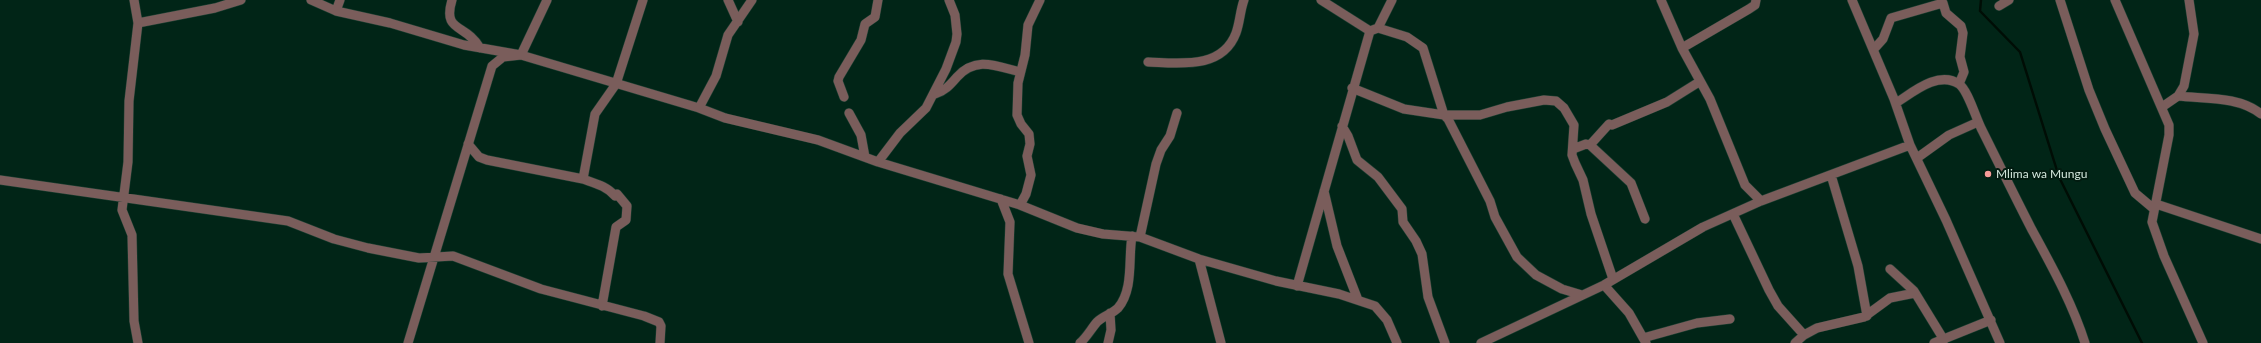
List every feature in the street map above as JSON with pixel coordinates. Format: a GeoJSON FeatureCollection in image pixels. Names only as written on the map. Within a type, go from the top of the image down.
{"type":"FeatureCollection","features":[{"type":"Feature","properties":{"kind":"street"},"geometry":{"type":"LineString","coordinates":[[134,0],[138,23],[129,101],[128,162],[122,210],[132,235],[134,322],[138,343]]}},
{"type":"Feature","properties":{"kind":"street"},"geometry":{"type":"LineString","coordinates":[[138,23],[241,0]]}},
{"type":"Feature","properties":{"kind":"street"},"geometry":{"type":"LineString","coordinates":[[311,0],[336,11],[349,12],[482,49],[520,56],[699,108],[725,118],[818,140],[865,158],[1020,205],[1093,232],[1136,237],[1198,259],[1297,286],[1358,300],[1375,306],[1380,310],[1393,330],[1397,343]]}},
{"type":"Feature","properties":{"kind":"street"},"geometry":{"type":"LineString","coordinates":[[336,11],[340,0]]}},
{"type":"Feature","properties":{"kind":"street"},"geometry":{"type":"LineString","coordinates":[[452,0],[448,14],[450,20],[471,36],[482,49],[492,66]]}},
{"type":"Feature","properties":{"kind":"street"},"geometry":{"type":"LineString","coordinates":[[520,56],[547,0]]}},
{"type":"Feature","properties":{"kind":"street"},"geometry":{"type":"LineString","coordinates":[[582,179],[595,114],[616,84],[643,0]]}},
{"type":"Feature","properties":{"kind":"street"},"geometry":{"type":"LineString","coordinates":[[728,0],[738,22]]}},
{"type":"Feature","properties":{"kind":"street"},"geometry":{"type":"LineString","coordinates":[[699,108],[716,76],[728,35],[752,0]]}},
{"type":"Feature","properties":{"kind":"street"},"geometry":{"type":"LineString","coordinates":[[844,97],[838,81],[839,77],[861,40],[866,24],[875,17],[878,0]]}},
{"type":"Feature","properties":{"kind":"street"},"geometry":{"type":"LineString","coordinates":[[878,162],[900,133],[926,108],[935,94],[956,42],[955,15],[949,0]]}},
{"type":"Feature","properties":{"kind":"street"},"geometry":{"type":"LineString","coordinates":[[1020,205],[1026,194],[1031,176],[1027,156],[1030,144],[1029,134],[1017,116],[1018,83],[1025,55],[1028,25],[1040,0]]}},
{"type":"Feature","properties":{"kind":"street"},"geometry":{"type":"LineString","coordinates":[[1148,62],[1199,62],[1215,57],[1232,40],[1244,0]]}},
{"type":"Feature","properties":{"kind":"street"},"geometry":{"type":"LineString","coordinates":[[1320,0],[1374,30],[1407,37],[1423,48],[1444,115],[1456,133],[1490,201],[1495,217],[1517,257],[1536,275],[1556,286],[1582,295]]}},
{"type":"Feature","properties":{"kind":"street"},"geometry":{"type":"LineString","coordinates":[[1297,286],[1352,88],[1374,30],[1392,0]]}},
{"type":"Feature","properties":{"kind":"street"},"geometry":{"type":"LineString","coordinates":[[1661,0],[1682,48],[1713,106],[1747,188],[1746,208]]}},
{"type":"Feature","properties":{"kind":"street"},"geometry":{"type":"LineString","coordinates":[[1682,48],[1749,9],[1755,5],[1756,0]]}},
{"type":"Feature","properties":{"kind":"street"},"geometry":{"type":"LineString","coordinates":[[1852,0],[1896,103],[1910,145],[1991,320],[2000,343]]}},
{"type":"Feature","properties":{"kind":"street"},"geometry":{"type":"LineString","coordinates":[[1998,6],[2009,0]]}},
{"type":"Feature","properties":{"kind":"street"},"geometry":{"type":"LineString","coordinates":[[2060,0],[2089,90],[2105,129],[2135,193],[2155,207],[2261,239]]}},
{"type":"Feature","properties":{"kind":"street"},"geometry":{"type":"LineString","coordinates":[[2115,0],[2162,107],[2169,131],[2152,222],[2203,343]]}},
{"type":"Feature","properties":{"kind":"street"},"geometry":{"type":"LineString","coordinates":[[2162,107],[2178,96],[2184,86],[2194,34],[2189,0]]}},
{"type":"Feature","properties":{"kind":"street"},"geometry":{"type":"LineString","coordinates":[[1874,49],[1883,39],[1891,18],[1943,3],[1946,13],[1961,26],[1963,33],[1960,57],[1964,72],[1959,84]]}},
{"type":"Feature","properties":{"kind":"street"},"geometry":{"type":"LineString","coordinates":[[408,343],[492,66],[503,57],[520,56]]}},
{"type":"Feature","properties":{"kind":"street"},"geometry":{"type":"LineString","coordinates":[[935,94],[944,90],[964,69],[976,64],[1020,72]]}},
{"type":"Feature","properties":{"kind":"street"},"geometry":{"type":"LineString","coordinates":[[1896,103],[1925,84],[1934,82],[1942,81],[1959,84],[1966,92],[1978,122],[2068,298],[2085,343]]}},
{"type":"Feature","properties":{"kind":"street"},"geometry":{"type":"LineString","coordinates":[[1590,145],[1609,124],[1612,125],[1667,102],[1699,82]]}},
{"type":"Feature","properties":{"kind":"street"},"geometry":{"type":"LineString","coordinates":[[1352,88],[1404,109],[1444,115],[1480,115],[1534,101],[1552,100],[1559,102],[1571,116],[1575,135],[1573,149],[1575,163],[1583,180],[1591,214],[1614,278]]}},
{"type":"Feature","properties":{"kind":"street"},"geometry":{"type":"LineString","coordinates":[[2178,96],[2240,102],[2253,107],[2261,114]]}},
{"type":"Feature","properties":{"kind":"street"},"geometry":{"type":"LineString","coordinates":[[1080,343],[1099,320],[1118,308],[1127,288],[1130,277],[1129,262],[1156,164],[1161,150],[1170,136],[1177,112]]}},
{"type":"Feature","properties":{"kind":"street"},"geometry":{"type":"LineString","coordinates":[[849,113],[859,131],[865,158]]}},
{"type":"Feature","properties":{"kind":"street"},"geometry":{"type":"LineString","coordinates":[[1917,158],[1949,135],[1978,122]]}},
{"type":"Feature","properties":{"kind":"street"},"geometry":{"type":"LineString","coordinates":[[1342,126],[1348,136],[1357,160],[1378,177],[1402,208],[1403,222],[1416,241],[1422,254],[1428,297],[1445,343]]}},
{"type":"Feature","properties":{"kind":"street"},"geometry":{"type":"LineString","coordinates":[[468,144],[479,157],[496,163],[582,179],[609,190],[615,196],[617,194],[627,206],[626,220],[616,227],[602,306]]}},
{"type":"Feature","properties":{"kind":"street"},"geometry":{"type":"LineString","coordinates":[[1573,149],[1586,144],[1590,145],[1631,183],[1645,219]]}},
{"type":"Feature","properties":{"kind":"street"},"geometry":{"type":"LineString","coordinates":[[1481,343],[1604,285],[1694,231],[1761,200],[1910,145]]}},
{"type":"Feature","properties":{"kind":"street"},"geometry":{"type":"LineString","coordinates":[[463,162],[479,157]]}},
{"type":"Feature","properties":{"kind":"street"},"geometry":{"type":"LineString","coordinates":[[1831,175],[1858,266],[1867,316]]}},
{"type":"Feature","properties":{"kind":"street"},"geometry":{"type":"LineString","coordinates":[[0,180],[288,221],[307,230],[368,248],[419,258],[433,259],[443,256],[453,256],[542,289],[602,306],[623,310],[658,322],[662,332],[660,343]]}},
{"type":"Feature","properties":{"kind":"street"},"geometry":{"type":"LineString","coordinates":[[1747,188],[1761,200]]}},
{"type":"Feature","properties":{"kind":"street"},"geometry":{"type":"LineString","coordinates":[[1324,191],[1337,246],[1358,300]]}},
{"type":"Feature","properties":{"kind":"street"},"geometry":{"type":"LineString","coordinates":[[1001,199],[1010,222],[1007,266],[1009,282],[1029,343]]}},
{"type":"Feature","properties":{"kind":"street"},"geometry":{"type":"LineString","coordinates":[[1733,214],[1768,290],[1778,306],[1804,335]]}},
{"type":"Feature","properties":{"kind":"street"},"geometry":{"type":"LineString","coordinates":[[1198,259],[1221,343]]}},
{"type":"Feature","properties":{"kind":"street"},"geometry":{"type":"LineString","coordinates":[[1890,269],[1916,293],[1944,340]]}},
{"type":"Feature","properties":{"kind":"street"},"geometry":{"type":"LineString","coordinates":[[1604,285],[1629,313],[1644,341],[1697,323],[1730,318]]}},
{"type":"Feature","properties":{"kind":"street"},"geometry":{"type":"LineString","coordinates":[[1795,343],[1804,335],[1827,325],[1867,316],[1890,298],[1916,293]]}},
{"type":"Feature","properties":{"kind":"street"},"geometry":{"type":"LineString","coordinates":[[1108,343],[1111,330],[1110,313]]}},
{"type":"Feature","properties":{"kind":"street"},"geometry":{"type":"LineString","coordinates":[[1934,343],[1991,320]]}},
{"type":"Feature","properties":{"kind":"waterway"},"geometry":{"type":"LineString","coordinates":[[1981,0],[1980,11],[2020,52],[2059,177],[2142,343]]}},
{"type":"Feature","properties":{"kind":"place","name":"Mlima wa Mungu"},"geometry":{"type":"Point","coordinates":[1988,174]}}]}
